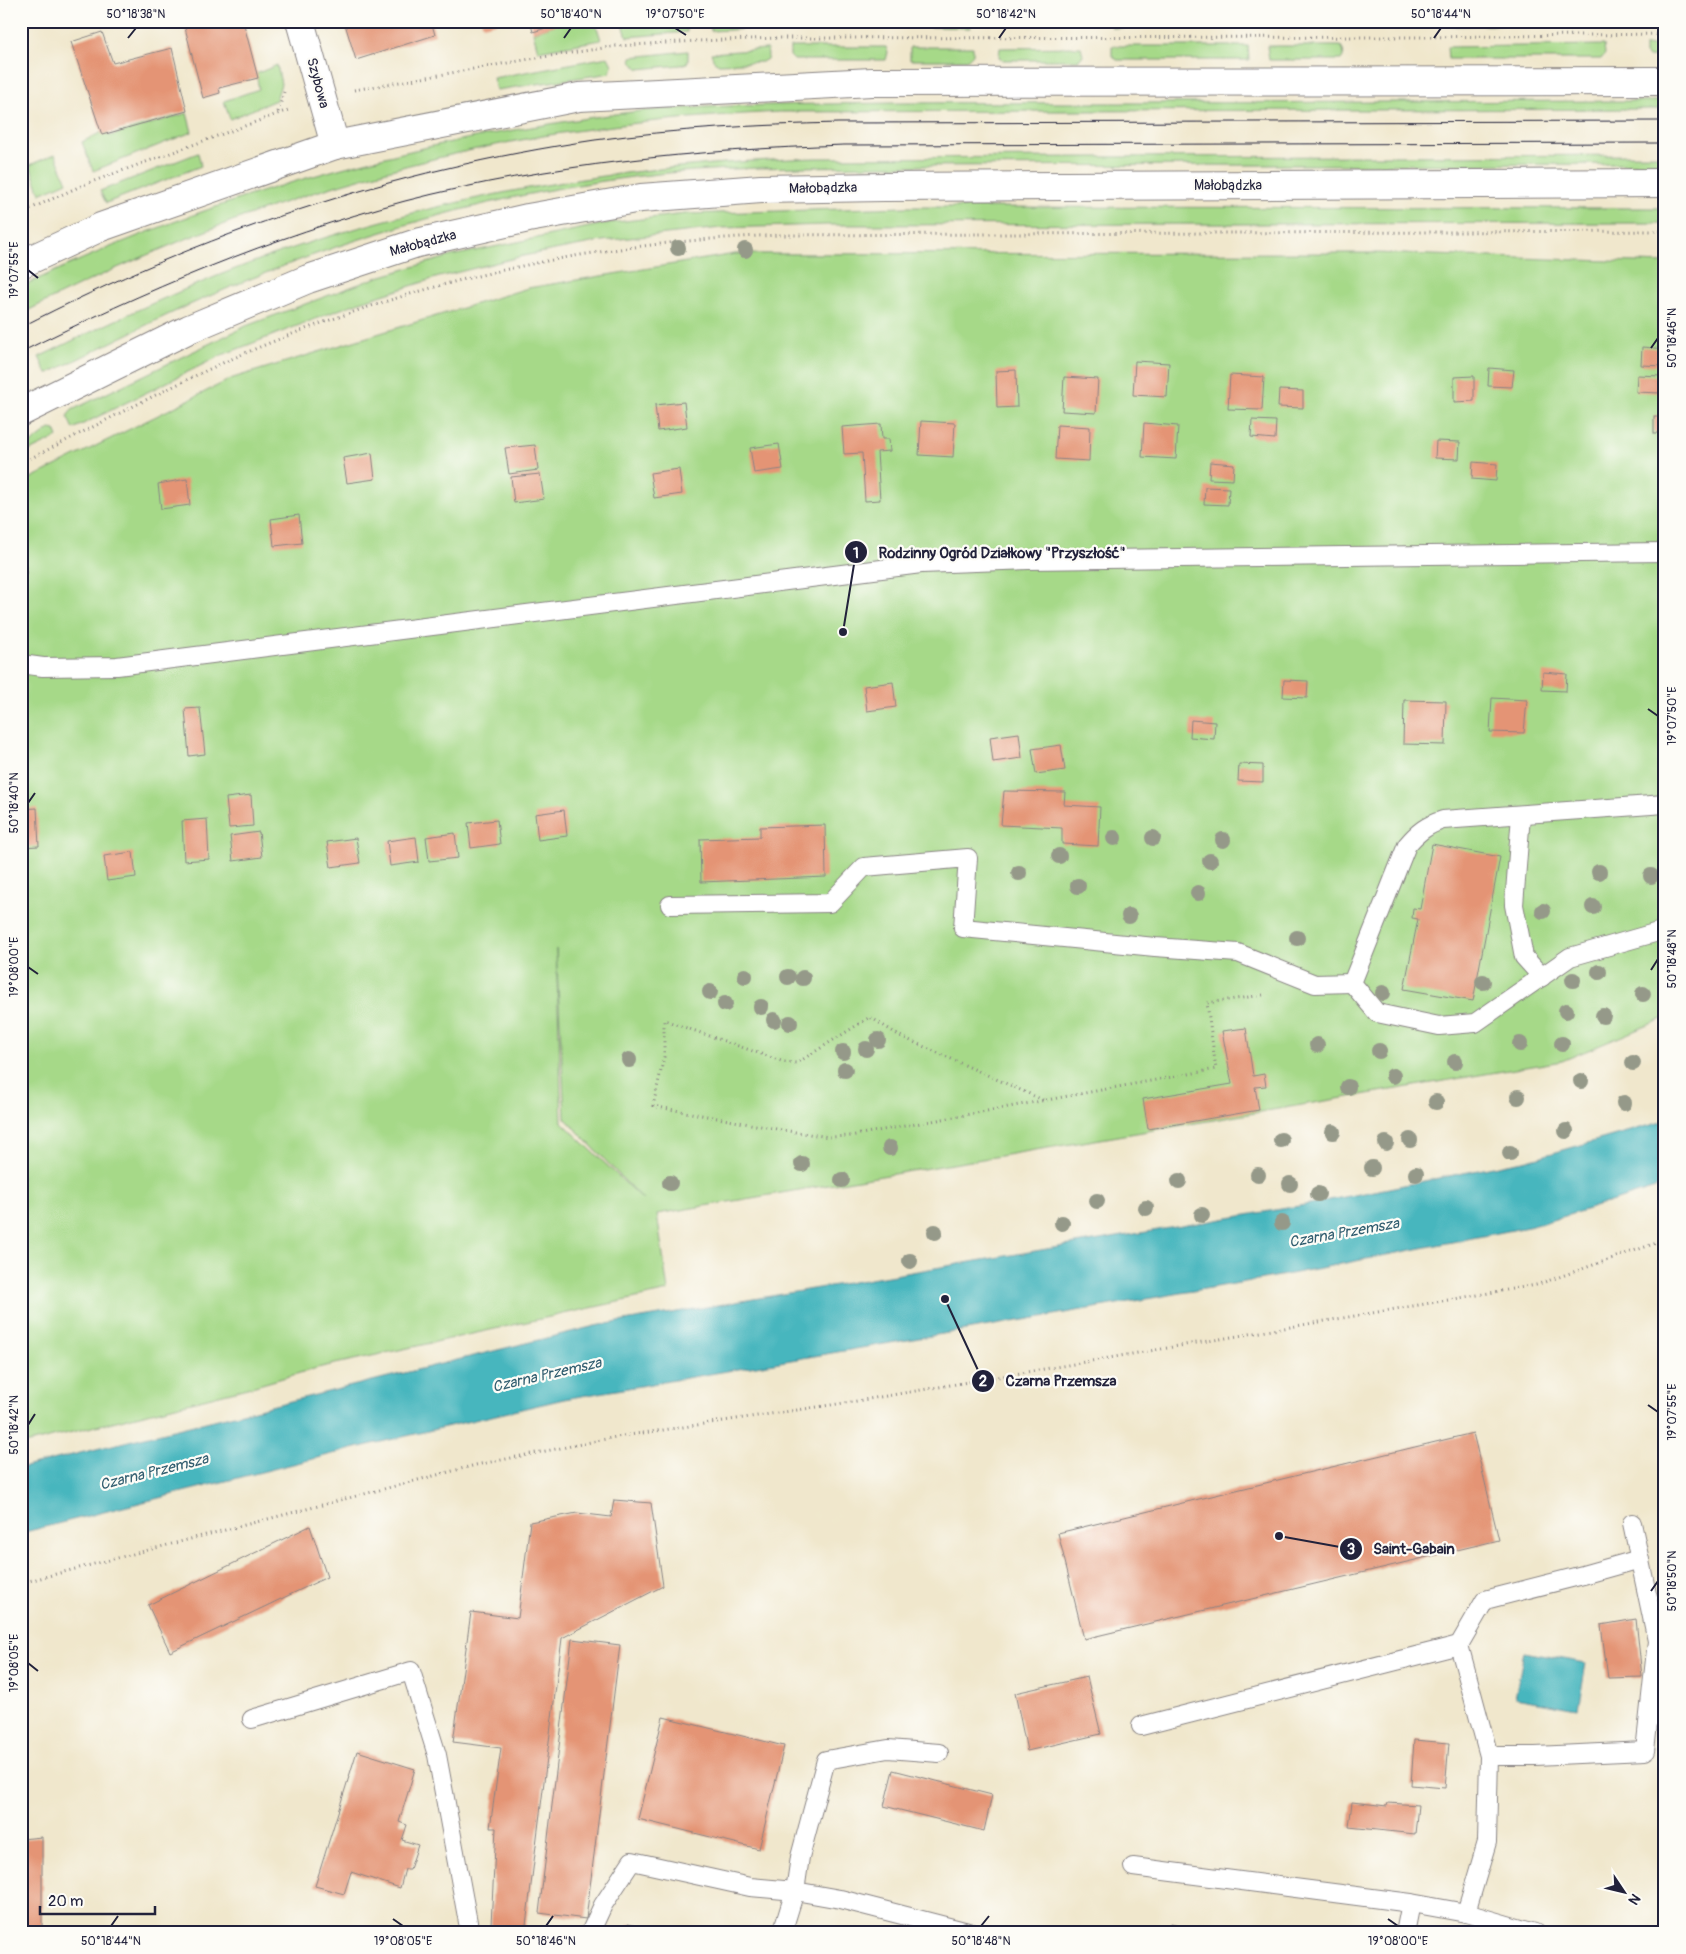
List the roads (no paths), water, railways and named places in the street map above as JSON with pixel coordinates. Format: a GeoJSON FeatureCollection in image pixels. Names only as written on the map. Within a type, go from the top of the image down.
{"type":"FeatureCollection","features":[{"type":"Feature","properties":{"kind":"street","name":"Szybowa"},"geometry":{"type":"LineString","coordinates":[[300,21],[335,145]]}},
{"type":"Feature","properties":{"kind":"street"},"geometry":{"type":"LineString","coordinates":[[21,264],[101,227],[335,145],[579,97],[872,82],[1665,81]]}},
{"type":"Feature","properties":{"kind":"street","name":"Małobądzka"},"geometry":{"type":"LineString","coordinates":[[21,412],[189,329],[308,279],[418,243],[528,218],[641,198],[761,189],[875,187],[1665,183]]}},
{"type":"Feature","properties":{"kind":"lane"},"geometry":{"type":"LineString","coordinates":[[21,664],[43,667],[117,666],[921,564],[1028,560],[1665,552]]}},
{"type":"Feature","properties":{"kind":"lane"},"geometry":{"type":"LineString","coordinates":[[1352,983],[1407,845],[1417,833],[1429,824],[1442,820],[1665,804]]}},
{"type":"Feature","properties":{"kind":"lane"},"geometry":{"type":"LineString","coordinates":[[1521,815],[1514,905],[1524,957],[1542,977]]}},
{"type":"Feature","properties":{"kind":"lane"},"geometry":{"type":"LineString","coordinates":[[670,905],[830,902],[864,867],[968,858],[963,928],[1155,948],[1238,953],[1315,984],[1352,983]]}},
{"type":"Feature","properties":{"kind":"lane"},"geometry":{"type":"LineString","coordinates":[[1352,983],[1377,1013],[1439,1026],[1475,1023],[1570,957],[1665,930]]}},
{"type":"Feature","properties":{"kind":"lane"},"geometry":{"type":"LineString","coordinates":[[1488,1756],[1646,1751],[1657,1641],[1632,1523]]}},
{"type":"Feature","properties":{"kind":"lane"},"geometry":{"type":"LineString","coordinates":[[1466,1912],[1488,1842],[1488,1756],[1459,1645],[1485,1600],[1583,1575],[1640,1558]]}},
{"type":"Feature","properties":{"kind":"lane"},"geometry":{"type":"LineString","coordinates":[[1141,1726],[1459,1645]]}},
{"type":"Feature","properties":{"kind":"lane"},"geometry":{"type":"LineString","coordinates":[[252,1719],[411,1671],[437,1755],[470,1933]]}},
{"type":"Feature","properties":{"kind":"lane"},"geometry":{"type":"LineString","coordinates":[[782,1933],[795,1891],[800,1857],[826,1760],[888,1750],[939,1753]]}},
{"type":"Feature","properties":{"kind":"lane"},"geometry":{"type":"LineString","coordinates":[[590,1933],[603,1905],[632,1861],[750,1887],[795,1891],[840,1899],[972,1933]]}},
{"type":"Feature","properties":{"kind":"lane"},"geometry":{"type":"LineString","coordinates":[[1133,1867],[1411,1903],[1466,1912],[1535,1933]]}},
{"type":"Feature","properties":{"kind":"lane"},"geometry":{"type":"LineString","coordinates":[[1405,1933],[1411,1903]]}},
{"type":"Feature","properties":{"kind":"water"},"geometry":{"type":"Polygon","coordinates":[[[1665,1121],[1665,1185],[1533,1226],[1280,1276],[564,1399],[364,1446],[21,1533],[21,1468],[64,1457],[595,1326],[1305,1205],[1528,1160],[1665,1121]]]}},
{"type":"Feature","properties":{"kind":"water"},"geometry":{"type":"Polygon","coordinates":[[[1524,1652],[1586,1663],[1578,1709],[1515,1698],[1524,1652]]]}},
{"type":"Feature","properties":{"kind":"tram line"},"geometry":{"type":"LineString","coordinates":[[21,327],[159,262],[229,234],[300,210],[372,188],[445,169],[519,153],[625,136],[716,128],[838,123],[1665,121]]}},
{"type":"Feature","properties":{"kind":"tram line"},"geometry":{"type":"LineString","coordinates":[[21,352],[162,286],[257,248],[355,215],[459,188],[513,177],[623,161],[788,147],[844,145],[1665,143]]}},
{"type":"Feature","properties":{"kind":"place","name":"Rodzinny Ogród Działkowy \"Przyszłość\""},"geometry":{"type":"Point","coordinates":[843,632]}},
{"type":"Feature","properties":{"kind":"place","name":"Czarna Przemsza"},"geometry":{"type":"Point","coordinates":[945,1299]}},
{"type":"Feature","properties":{"kind":"place","name":"Saint-Gabain"},"geometry":{"type":"Point","coordinates":[1279,1536]}}]}
